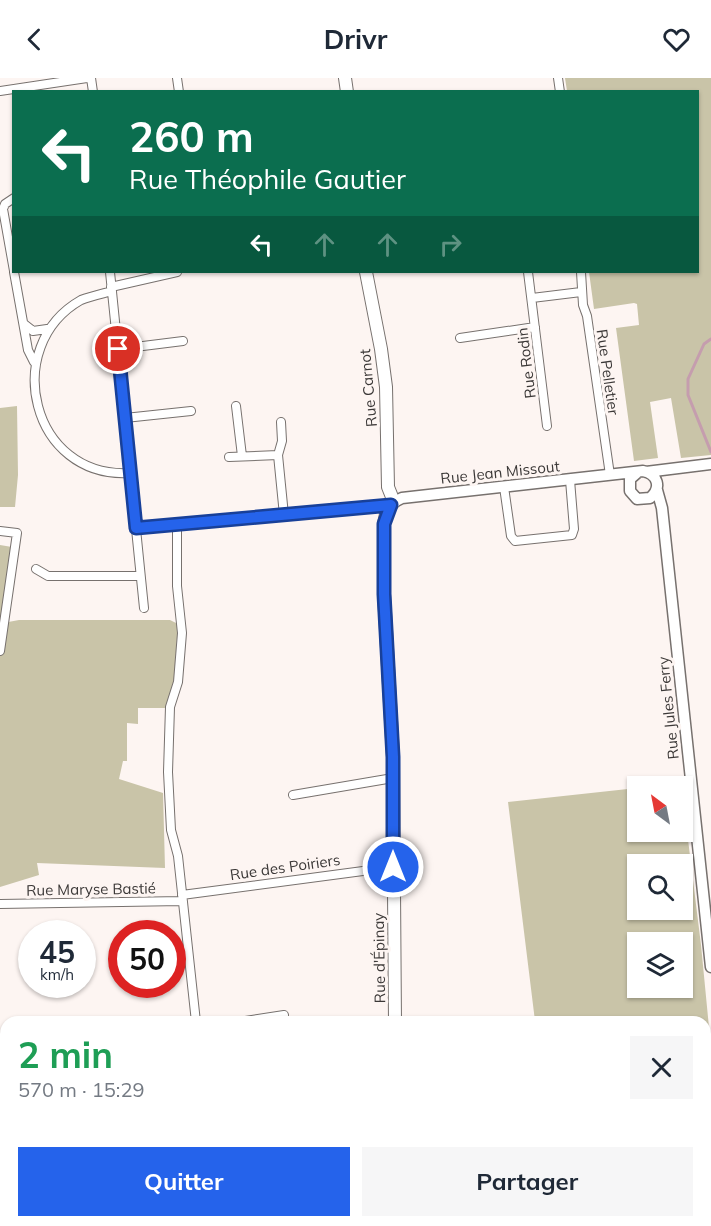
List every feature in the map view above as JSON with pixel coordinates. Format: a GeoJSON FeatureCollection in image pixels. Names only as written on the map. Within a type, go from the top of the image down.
{"type":"FeatureCollection","features":[{"type":"Feature","properties":{"kind":"main road","name":"Rue Carnot"},"geometry":{"type":"LineString","coordinates":[[366,273],[386,387],[388,487],[392,503]]}},
{"type":"Feature","properties":{"kind":"main road","name":"Rue d'Épinay"},"geometry":{"type":"LineString","coordinates":[[392,503],[384,524],[384,594],[393,778],[395,1016]]}},
{"type":"Feature","properties":{"kind":"street"},"geometry":{"type":"LineString","coordinates":[[0,91],[45,81],[89,78]]}},
{"type":"Feature","properties":{"kind":"street"},"geometry":{"type":"LineString","coordinates":[[12,199],[5,204],[3,209],[12,260]]}},
{"type":"Feature","properties":{"kind":"street"},"geometry":{"type":"LineString","coordinates":[[14,273],[28,350],[34,362]]}},
{"type":"Feature","properties":{"kind":"street"},"geometry":{"type":"LineString","coordinates":[[110,273],[144,608]]}},
{"type":"Feature","properties":{"kind":"street"},"geometry":{"type":"LineString","coordinates":[[130,473],[105,472],[90,468],[67,455],[57,446],[41,424],[35,410],[31,377],[34,362],[47,329],[73,305],[112,289],[173,273]]}},
{"type":"Feature","properties":{"kind":"street","name":"Rue Rodin"},"geometry":{"type":"LineString","coordinates":[[528,273],[547,426]]}},
{"type":"Feature","properties":{"kind":"street","name":"Rue Pelletier"},"geometry":{"type":"LineString","coordinates":[[581,273],[581,292],[587,316],[610,475]]}},
{"type":"Feature","properties":{"kind":"street"},"geometry":{"type":"LineString","coordinates":[[532,298],[581,292]]}},
{"type":"Feature","properties":{"kind":"street"},"geometry":{"type":"LineString","coordinates":[[24,324],[33,331],[47,329]]}},
{"type":"Feature","properties":{"kind":"street"},"geometry":{"type":"LineString","coordinates":[[460,338],[535,327]]}},
{"type":"Feature","properties":{"kind":"street"},"geometry":{"type":"LineString","coordinates":[[118,349],[183,341]]}},
{"type":"Feature","properties":{"kind":"street"},"geometry":{"type":"LineString","coordinates":[[236,406],[242,456]]}},
{"type":"Feature","properties":{"kind":"street"},"geometry":{"type":"LineString","coordinates":[[125,418],[190,411]]}},
{"type":"Feature","properties":{"kind":"street"},"geometry":{"type":"LineString","coordinates":[[281,422],[282,441],[278,455],[284,515]]}},
{"type":"Feature","properties":{"kind":"street"},"geometry":{"type":"LineString","coordinates":[[229,457],[278,455]]}},
{"type":"Feature","properties":{"kind":"street","name":"Rue Jean Missout"},"geometry":{"type":"LineString","coordinates":[[392,503],[402,498],[711,464]]}},
{"type":"Feature","properties":{"kind":"street","name":"Rue Jean Missout"},"geometry":{"type":"LineString","coordinates":[[656,484],[673,468]]}},
{"type":"Feature","properties":{"kind":"street"},"geometry":{"type":"LineString","coordinates":[[629,489],[630,479],[642,472],[656,484],[653,496],[645,500]]}},
{"type":"Feature","properties":{"kind":"street"},"geometry":{"type":"LineString","coordinates":[[610,475],[629,489],[636,498],[645,500],[663,517]]}},
{"type":"Feature","properties":{"kind":"street"},"geometry":{"type":"LineString","coordinates":[[504,487],[511,537],[514,541],[572,535],[574,530],[570,480]]}},
{"type":"Feature","properties":{"kind":"street","name":"Rue Jules Ferry"},"geometry":{"type":"LineString","coordinates":[[656,484],[662,504],[711,967]]}},
{"type":"Feature","properties":{"kind":"street"},"geometry":{"type":"LineString","coordinates":[[136,528],[392,503]]}},
{"type":"Feature","properties":{"kind":"street"},"geometry":{"type":"LineString","coordinates":[[177,524],[177,586],[182,633],[178,682],[170,707],[168,772],[171,830],[178,856],[195,1016]]}},
{"type":"Feature","properties":{"kind":"street"},"geometry":{"type":"LineString","coordinates":[[0,531],[17,532],[0,651]]}},
{"type":"Feature","properties":{"kind":"street"},"geometry":{"type":"LineString","coordinates":[[36,569],[48,576],[140,576]]}},
{"type":"Feature","properties":{"kind":"street"},"geometry":{"type":"LineString","coordinates":[[293,795],[393,778]]}},
{"type":"Feature","properties":{"kind":"street","name":"Rue des Poiriers"},"geometry":{"type":"LineString","coordinates":[[182,898],[393,867]]}},
{"type":"Feature","properties":{"kind":"street","name":"Rue Maryse Bastié"},"geometry":{"type":"LineString","coordinates":[[0,904],[182,898]]}},
{"type":"Feature","properties":{"kind":"street"},"geometry":{"type":"LineString","coordinates":[[278,1016],[284,1015]]}},
{"type":"Feature","properties":{"kind":"shaded area"},"geometry":{"type":"Polygon","coordinates":[[[565,78],[711,78],[711,455],[681,458],[671,398],[650,402],[658,458],[634,461],[616,328],[639,325],[637,304],[594,309],[589,273],[699,273],[699,90],[567,90],[565,78]]]}},
{"type":"Feature","properties":{"kind":"shaded area"},"geometry":{"type":"Polygon","coordinates":[[[17,406],[18,475],[15,507],[0,507],[0,408],[17,406]]]}},
{"type":"Feature","properties":{"kind":"shaded area"},"geometry":{"type":"Polygon","coordinates":[[[0,545],[12,547],[3,623],[19,620],[170,620],[178,624],[174,679],[166,708],[138,708],[138,724],[127,723],[127,761],[123,761],[119,779],[163,793],[165,868],[37,863],[39,875],[0,887],[0,545]]]}},
{"type":"Feature","properties":{"kind":"shaded area"},"geometry":{"type":"Polygon","coordinates":[[[627,789],[627,842],[688,842],[690,854],[627,854],[627,920],[693,920],[693,880],[708,1016],[534,1016],[508,802],[627,789]]]}},
{"type":"Feature","properties":{"kind":"waterway"},"geometry":{"type":"LineString","coordinates":[[711,339],[704,344],[688,379],[688,395],[711,452]]}},
{"type":"Feature","properties":{"kind":"route"},"geometry":{"type":"LineString","coordinates":[[118,349],[136,528],[391,505],[387,510],[384,524],[384,594],[392,718],[393,867]]}}]}
